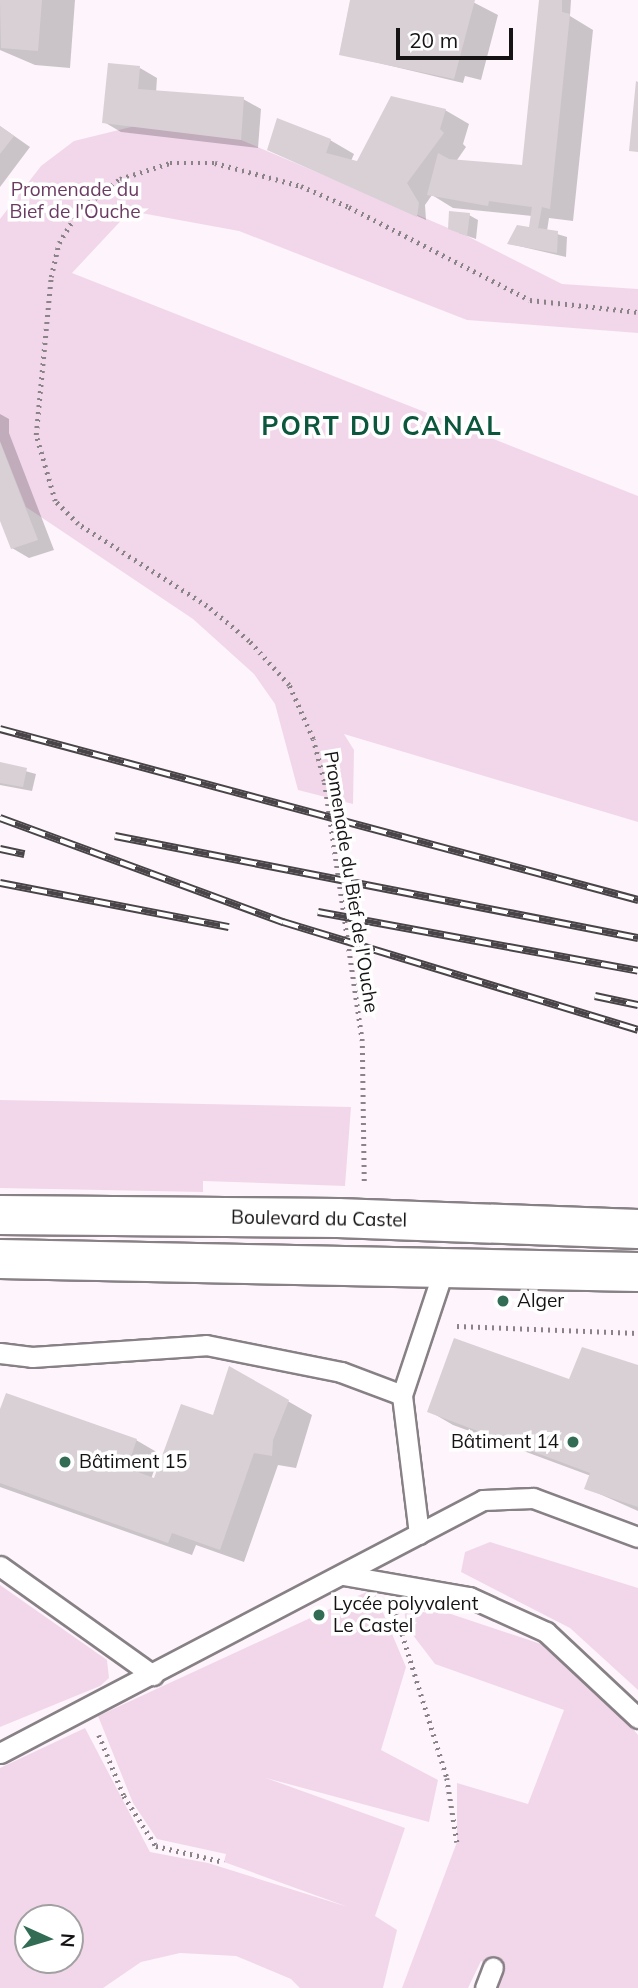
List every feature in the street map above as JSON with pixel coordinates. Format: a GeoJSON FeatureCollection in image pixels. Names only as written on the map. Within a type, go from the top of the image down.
{"type":"FeatureCollection","features":[{"type":"Feature","properties":{"kind":"main road","name":"Boulevard du Castel"},"geometry":{"type":"LineString","coordinates":[[0,1215],[338,1218],[638,1228]]}},
{"type":"Feature","properties":{"kind":"main road"},"geometry":{"type":"LineString","coordinates":[[0,1259],[638,1272]]}},
{"type":"Feature","properties":{"kind":"lane"},"geometry":{"type":"LineString","coordinates":[[419,1534],[402,1395],[444,1269]]}},
{"type":"Feature","properties":{"kind":"lane"},"geometry":{"type":"LineString","coordinates":[[0,1353],[32,1357],[206,1345],[341,1372],[402,1395]]}},
{"type":"Feature","properties":{"kind":"lane"},"geometry":{"type":"LineString","coordinates":[[0,1753],[483,1500],[533,1498],[638,1537]]}},
{"type":"Feature","properties":{"kind":"lane"},"geometry":{"type":"LineString","coordinates":[[0,1566],[153,1675]]}},
{"type":"Feature","properties":{"kind":"lane"},"geometry":{"type":"LineString","coordinates":[[343,1575],[469,1597],[546,1632],[638,1718]]}},
{"type":"Feature","properties":{"kind":"lane"},"geometry":{"type":"LineString","coordinates":[[485,1988],[493,1967]]}},
{"type":"Feature","properties":{"kind":"path","name":"Promenade du Bief de l'Ouche"},"geometry":{"type":"LineString","coordinates":[[364,1193],[362,1041],[324,781],[313,739],[289,685],[249,640],[207,606],[78,524],[55,501],[36,435],[51,277],[59,243],[91,199],[132,173],[170,163],[215,163],[301,186],[349,206],[530,300],[638,312]]}},
{"type":"Feature","properties":{"kind":"path"},"geometry":{"type":"LineString","coordinates":[[425,1325],[638,1333]]}},
{"type":"Feature","properties":{"kind":"path"},"geometry":{"type":"LineString","coordinates":[[386,1582],[447,1779],[457,1842]]}},
{"type":"Feature","properties":{"kind":"path"},"geometry":{"type":"LineString","coordinates":[[88,1708],[124,1796],[156,1846],[224,1862]]}},
{"type":"Feature","properties":{"kind":"green space"},"geometry":{"type":"Polygon","coordinates":[[[135,126],[234,137],[467,236],[562,284],[638,289],[638,333],[467,320],[239,231],[130,211],[72,273],[638,496],[638,822],[344,734],[354,750],[353,804],[298,790],[275,704],[254,674],[193,619],[26,507],[0,441],[0,219],[41,166],[74,141],[135,126]]]}},
{"type":"Feature","properties":{"kind":"green space"},"geometry":{"type":"Polygon","coordinates":[[[0,1100],[351,1107],[345,1186],[203,1181],[203,1192],[0,1188],[0,1100]]]}},
{"type":"Feature","properties":{"kind":"green space"},"geometry":{"type":"Polygon","coordinates":[[[490,1542],[638,1588],[638,1690],[570,1628],[461,1572],[465,1552],[490,1542]]]}},
{"type":"Feature","properties":{"kind":"green space"},"geometry":{"type":"Polygon","coordinates":[[[0,1585],[107,1660],[109,1678],[100,1686],[0,1727],[0,1585]]]}},
{"type":"Feature","properties":{"kind":"green space"},"geometry":{"type":"Polygon","coordinates":[[[373,1589],[406,1667],[381,1750],[438,1780],[429,1822],[266,1778],[405,1828],[375,1916],[397,1930],[383,1988],[300,1988],[291,1979],[236,1956],[180,1953],[141,1962],[103,1988],[0,1988],[0,1768],[85,1728],[150,1852],[208,1863],[348,1907],[224,1862],[226,1854],[157,1839],[133,1803],[98,1716],[373,1589]]]}},
{"type":"Feature","properties":{"kind":"green space"},"geometry":{"type":"Polygon","coordinates":[[[403,1598],[547,1646],[606,1697],[638,1735],[638,1988],[491,1988],[493,1967],[481,1961],[468,1988],[402,1988],[457,1842],[457,1783],[528,1804],[564,1710],[435,1664],[406,1626],[403,1598]]]}},
{"type":"Feature","properties":{"kind":"building"},"geometry":{"type":"Polygon","coordinates":[[[0,0],[42,0],[38,51],[1,48],[0,0]]]}},
{"type":"Feature","properties":{"kind":"building"},"geometry":{"type":"Polygon","coordinates":[[[350,0],[475,0],[454,79],[339,55],[350,0]]]}},
{"type":"Feature","properties":{"kind":"building"},"geometry":{"type":"Polygon","coordinates":[[[539,0],[562,0],[562,12],[570,14],[550,209],[542,207],[538,228],[558,231],[557,253],[507,244],[517,225],[529,227],[532,207],[489,201],[488,206],[427,195],[438,153],[449,159],[522,165],[539,0]]]}},
{"type":"Feature","properties":{"kind":"building"},"geometry":{"type":"Polygon","coordinates":[[[108,63],[140,66],[138,89],[244,97],[241,140],[102,123],[108,63]]]}},
{"type":"Feature","properties":{"kind":"building"},"geometry":{"type":"Polygon","coordinates":[[[636,81],[638,82],[638,152],[629,151],[636,81]]]}},
{"type":"Feature","properties":{"kind":"building"},"geometry":{"type":"Polygon","coordinates":[[[391,96],[446,109],[440,129],[444,133],[407,183],[419,203],[417,217],[267,150],[277,118],[331,139],[326,153],[357,161],[391,96]]]}},
{"type":"Feature","properties":{"kind":"building"},"geometry":{"type":"Polygon","coordinates":[[[0,126],[14,136],[0,154],[0,126]]]}},
{"type":"Feature","properties":{"kind":"building"},"geometry":{"type":"Polygon","coordinates":[[[449,211],[470,213],[467,236],[448,229],[449,211]]]}},
{"type":"Feature","properties":{"kind":"building"},"geometry":{"type":"Polygon","coordinates":[[[0,442],[38,540],[11,549],[0,521],[0,442]]]}},
{"type":"Feature","properties":{"kind":"building"},"geometry":{"type":"Polygon","coordinates":[[[0,762],[27,768],[23,787],[0,783],[0,762]]]}},
{"type":"Feature","properties":{"kind":"building","name":"Bâtiment 14"},"geometry":{"type":"Polygon","coordinates":[[[454,1338],[569,1379],[582,1347],[638,1365],[638,1507],[584,1489],[590,1473],[427,1412],[454,1338]]]}},
{"type":"Feature","properties":{"kind":"building","name":"Bâtiment 15"},"geometry":{"type":"Polygon","coordinates":[[[229,1366],[289,1400],[273,1440],[272,1456],[254,1453],[220,1550],[172,1533],[168,1543],[0,1483],[0,1409],[6,1393],[137,1439],[127,1468],[154,1478],[181,1404],[213,1415],[229,1366]]]}},
{"type":"Feature","properties":{"kind":"railway"},"geometry":{"type":"LineString","coordinates":[[0,729],[638,900]]}},
{"type":"Feature","properties":{"kind":"railway"},"geometry":{"type":"LineString","coordinates":[[0,818],[283,922],[638,1030]]}},
{"type":"Feature","properties":{"kind":"railway"},"geometry":{"type":"LineString","coordinates":[[115,836],[638,938]]}},
{"type":"Feature","properties":{"kind":"railway"},"geometry":{"type":"LineString","coordinates":[[0,849],[24,854]]}},
{"type":"Feature","properties":{"kind":"railway"},"geometry":{"type":"LineString","coordinates":[[0,883],[229,927]]}},
{"type":"Feature","properties":{"kind":"railway"},"geometry":{"type":"LineString","coordinates":[[318,912],[638,971]]}},
{"type":"Feature","properties":{"kind":"railway"},"geometry":{"type":"LineString","coordinates":[[595,996],[638,1005]]}},
{"type":"Feature","properties":{"kind":"place","name":"Alger"},"geometry":{"type":"Point","coordinates":[503,1301]}},
{"type":"Feature","properties":{"kind":"place","name":"Bâtiment 14"},"geometry":{"type":"Point","coordinates":[573,1442]}},
{"type":"Feature","properties":{"kind":"place","name":"Bâtiment 15"},"geometry":{"type":"Point","coordinates":[65,1462]}},
{"type":"Feature","properties":{"kind":"place","name":"Lycée polyvalent Le Castel"},"geometry":{"type":"Point","coordinates":[319,1615]}},
{"type":"Feature","properties":{"kind":"district","name":"PORT DU CANAL"},"geometry":{"type":"Point","coordinates":[382,426]}}]}
